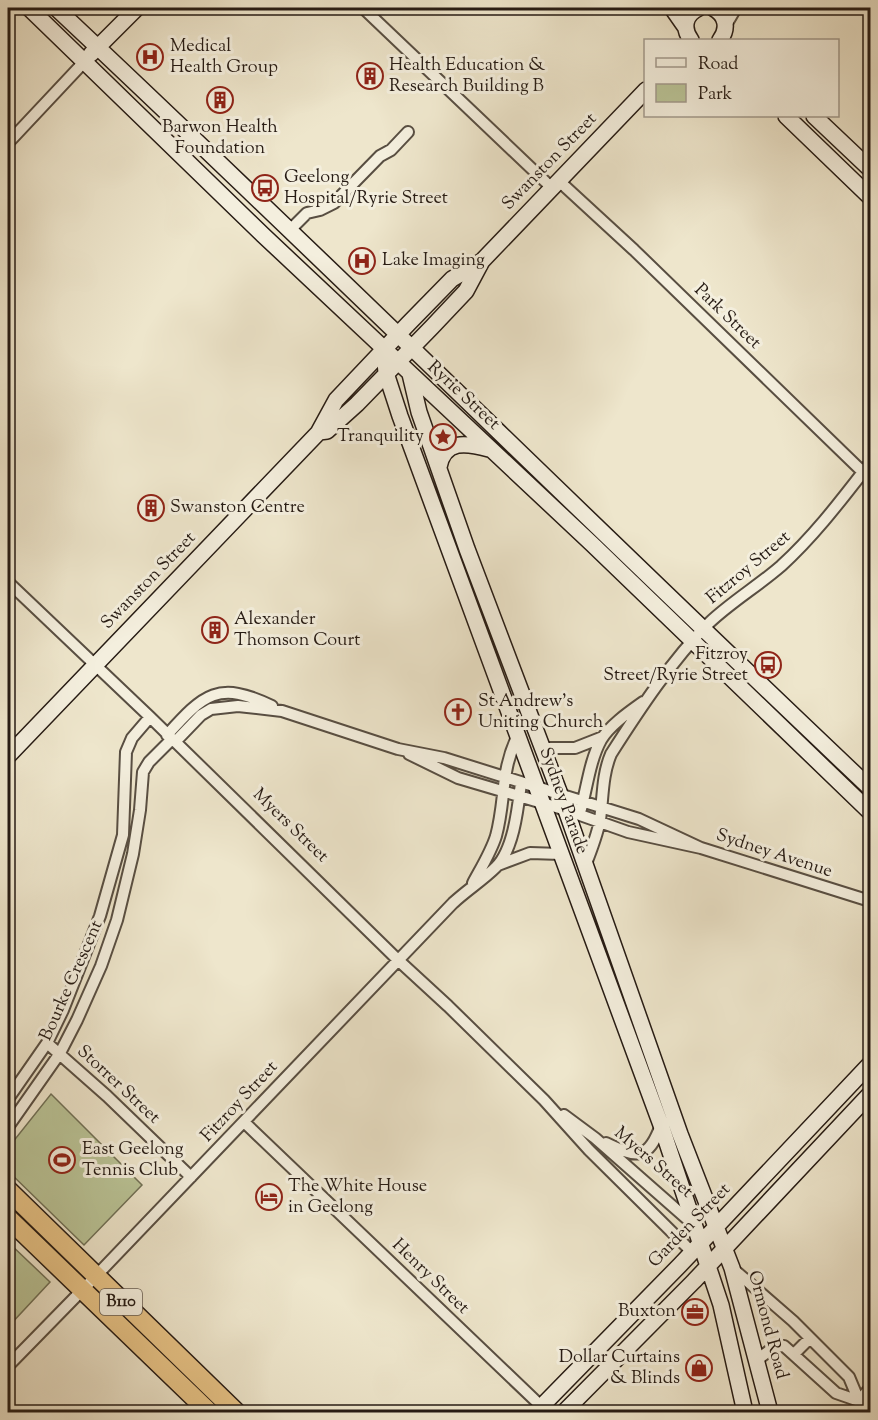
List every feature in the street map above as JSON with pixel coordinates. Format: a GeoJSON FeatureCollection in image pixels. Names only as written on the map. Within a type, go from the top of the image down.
{"type":"FeatureCollection","features":[{"type":"Feature","properties":{"kind":"highway","name":"B110"},"geometry":{"type":"LineString","coordinates":[[8,1190],[88,1283],[209,1413]]}},
{"type":"Feature","properties":{"kind":"highway","name":"B110"},"geometry":{"type":"LineString","coordinates":[[8,1218],[88,1283],[236,1413]]}},
{"type":"Feature","properties":{"kind":"street","name":"Ryrie Street"},"geometry":{"type":"LineString","coordinates":[[29,8],[263,235],[492,450],[870,788]]}},
{"type":"Feature","properties":{"kind":"street","name":"Ryrie Street"},"geometry":{"type":"LineString","coordinates":[[56,8],[412,347],[870,812]]}},
{"type":"Feature","properties":{"kind":"street"},"geometry":{"type":"LineString","coordinates":[[8,143],[137,8]]}},
{"type":"Feature","properties":{"kind":"street","name":"Park Street"},"geometry":{"type":"LineString","coordinates":[[363,8],[556,184],[634,250],[868,471]]}},
{"type":"Feature","properties":{"kind":"street"},"geometry":{"type":"LineString","coordinates":[[672,8],[686,35]]}},
{"type":"Feature","properties":{"kind":"street"},"geometry":{"type":"LineString","coordinates":[[686,35],[690,14],[699,8]]}},
{"type":"Feature","properties":{"kind":"street"},"geometry":{"type":"LineString","coordinates":[[713,8],[721,14],[727,34]]}},
{"type":"Feature","properties":{"kind":"street"},"geometry":{"type":"LineString","coordinates":[[727,34],[736,8]]}},
{"type":"Feature","properties":{"kind":"street","name":"Swanston Street"},"geometry":{"type":"LineString","coordinates":[[8,756],[318,433],[336,400],[384,349],[452,279],[482,261],[644,91]]}},
{"type":"Feature","properties":{"kind":"street"},"geometry":{"type":"LineString","coordinates":[[787,117],[870,197]]}},
{"type":"Feature","properties":{"kind":"street"},"geometry":{"type":"LineString","coordinates":[[815,117],[870,169]]}},
{"type":"Feature","properties":{"kind":"street"},"geometry":{"type":"LineString","coordinates":[[290,230],[307,213],[334,203],[380,156],[391,150],[408,132]]}},
{"type":"Feature","properties":{"kind":"street","name":"Swanston Street"},"geometry":{"type":"LineString","coordinates":[[318,433],[327,430],[357,404],[466,291],[482,261]]}},
{"type":"Feature","properties":{"kind":"street","name":"Sydney Parade"},"geometry":{"type":"LineString","coordinates":[[412,347],[410,373],[419,412],[467,549],[542,748],[560,795],[572,812],[585,866],[680,1134],[708,1265]]}},
{"type":"Feature","properties":{"kind":"street","name":"Sydney Parade"},"geometry":{"type":"LineString","coordinates":[[384,349],[386,373],[400,416],[518,735],[528,785],[542,803],[702,1237],[727,1258]]}},
{"type":"Feature","properties":{"kind":"street"},"geometry":{"type":"LineString","coordinates":[[439,467],[444,453],[457,445],[472,444],[492,450]]}},
{"type":"Feature","properties":{"kind":"street","name":"Fitzroy Street"},"geometry":{"type":"LineString","coordinates":[[585,866],[600,822],[606,771],[611,754],[648,698],[698,635],[721,612],[767,578],[797,550],[868,471]]}},
{"type":"Feature","properties":{"kind":"street","name":"Myers Street"},"geometry":{"type":"LineString","coordinates":[[8,582],[448,1006],[544,1100],[589,1150],[702,1237]]}},
{"type":"Feature","properties":{"kind":"street"},"geometry":{"type":"LineString","coordinates":[[172,739],[201,701],[222,693],[223,706]]}},
{"type":"Feature","properties":{"kind":"street","name":"Sydney Avenue"},"geometry":{"type":"LineString","coordinates":[[222,693],[247,695],[282,711],[398,749],[444,758],[601,807],[650,823],[701,848]]}},
{"type":"Feature","properties":{"kind":"street","name":"Fitzroy Street"},"geometry":{"type":"LineString","coordinates":[[572,812],[583,802],[597,750],[603,737],[626,714],[648,698]]}},
{"type":"Feature","properties":{"kind":"street","name":"Sydney Avenue"},"geometry":{"type":"LineString","coordinates":[[172,739],[203,712],[223,706],[260,707],[282,711]]}},
{"type":"Feature","properties":{"kind":"street","name":"Bourke Crescent"},"geometry":{"type":"LineString","coordinates":[[8,1099],[47,1043],[100,916],[123,835],[126,749],[150,717]]}},
{"type":"Feature","properties":{"kind":"street","name":"Fitzroy Street"},"geometry":{"type":"LineString","coordinates":[[472,886],[495,839],[504,777],[510,751],[518,735]]}},
{"type":"Feature","properties":{"kind":"street","name":"Fitzroy Street"},"geometry":{"type":"LineString","coordinates":[[542,748],[575,748],[603,737]]}},
{"type":"Feature","properties":{"kind":"street","name":"Bourke Crescent"},"geometry":{"type":"LineString","coordinates":[[8,1127],[60,1053],[86,999],[117,920],[139,819],[143,772],[149,762],[172,739]]}},
{"type":"Feature","properties":{"kind":"street","name":"Sydney Avenue"},"geometry":{"type":"LineString","coordinates":[[398,749],[444,772],[502,792],[650,838],[701,848],[870,901]]}},
{"type":"Feature","properties":{"kind":"street","name":"Fitzroy Street"},"geometry":{"type":"LineString","coordinates":[[496,867],[508,847],[519,797],[528,785]]}},
{"type":"Feature","properties":{"kind":"street","name":"Fitzroy Street"},"geometry":{"type":"LineString","coordinates":[[8,1366],[472,886],[496,867],[516,856],[530,853],[561,854]]}},
{"type":"Feature","properties":{"kind":"street"},"geometry":{"type":"LineString","coordinates":[[70,991],[86,999]]}},
{"type":"Feature","properties":{"kind":"street","name":"Storrer Street"},"geometry":{"type":"LineString","coordinates":[[47,1043],[192,1177]]}},
{"type":"Feature","properties":{"kind":"street","name":"Garden Street"},"geometry":{"type":"LineString","coordinates":[[538,1409],[870,1065]]}},
{"type":"Feature","properties":{"kind":"street"},"geometry":{"type":"LineString","coordinates":[[564,1413],[708,1265],[727,1258],[759,1211],[867,1097],[849,1087]]}},
{"type":"Feature","properties":{"kind":"street","name":"Myers Street"},"geometry":{"type":"LineString","coordinates":[[544,1100],[595,1138],[702,1237]]}},
{"type":"Feature","properties":{"kind":"street","name":"Henry Street"},"geometry":{"type":"LineString","coordinates":[[244,1122],[538,1409]]}},
{"type":"Feature","properties":{"kind":"street"},"geometry":{"type":"LineString","coordinates":[[595,1138],[628,1154],[640,1154],[653,1145],[662,1125]]}},
{"type":"Feature","properties":{"kind":"street"},"geometry":{"type":"LineString","coordinates":[[745,1197],[759,1211]]}},
{"type":"Feature","properties":{"kind":"street"},"geometry":{"type":"LineString","coordinates":[[727,1258],[849,1377],[859,1401],[870,1412]]}},
{"type":"Feature","properties":{"kind":"street","name":"Ormond Road"},"geometry":{"type":"LineString","coordinates":[[727,1258],[770,1413]]}},
{"type":"Feature","properties":{"kind":"street"},"geometry":{"type":"LineString","coordinates":[[708,1265],[721,1305],[745,1413]]}},
{"type":"Feature","properties":{"kind":"street"},"geometry":{"type":"LineString","coordinates":[[656,1289],[670,1304]]}},
{"type":"Feature","properties":{"kind":"street"},"geometry":{"type":"LineString","coordinates":[[794,1354],[810,1338]]}},
{"type":"Feature","properties":{"kind":"street"},"geometry":{"type":"LineString","coordinates":[[757,1360],[778,1345],[784,1346],[836,1393],[859,1401]]}},
{"type":"Feature","properties":{"kind":"street"},"geometry":{"type":"LineString","coordinates":[[859,1401],[870,1388]]}},
{"type":"Feature","properties":{"kind":"green space","name":"East Geelong Tennis Club"},"geometry":{"type":"Polygon","coordinates":[[[51,1094],[142,1185],[84,1245],[8,1171],[8,1148],[51,1094]]]}},
{"type":"Feature","properties":{"kind":"green space"},"geometry":{"type":"Polygon","coordinates":[[[8,1242],[50,1282],[8,1327],[8,1242]]]}},
{"type":"Feature","properties":{"kind":"place","name":"Medical Health Group"},"geometry":{"type":"Point","coordinates":[150,57]}},
{"type":"Feature","properties":{"kind":"place","name":"Health Education & Research Building B"},"geometry":{"type":"Point","coordinates":[370,76]}},
{"type":"Feature","properties":{"kind":"place","name":"Barwon Health Foundation"},"geometry":{"type":"Point","coordinates":[220,100]}},
{"type":"Feature","properties":{"kind":"place","name":"Geelong Hospital/Ryrie Street"},"geometry":{"type":"Point","coordinates":[265,188]}},
{"type":"Feature","properties":{"kind":"place","name":"Lake Imaging"},"geometry":{"type":"Point","coordinates":[362,261]}},
{"type":"Feature","properties":{"kind":"place","name":"Tranquility"},"geometry":{"type":"Point","coordinates":[443,437]}},
{"type":"Feature","properties":{"kind":"place","name":"Swanston Centre"},"geometry":{"type":"Point","coordinates":[151,508]}},
{"type":"Feature","properties":{"kind":"place","name":"Alexander Thomson Court"},"geometry":{"type":"Point","coordinates":[215,630]}},
{"type":"Feature","properties":{"kind":"place","name":"Fitzroy Street/Ryrie Street"},"geometry":{"type":"Point","coordinates":[768,665]}},
{"type":"Feature","properties":{"kind":"place","name":"St Andrew's Uniting Church"},"geometry":{"type":"Point","coordinates":[458,712]}},
{"type":"Feature","properties":{"kind":"place","name":"East Geelong Tennis Club"},"geometry":{"type":"Point","coordinates":[62,1160]}},
{"type":"Feature","properties":{"kind":"place","name":"The White House in Geelong"},"geometry":{"type":"Point","coordinates":[269,1197]}},
{"type":"Feature","properties":{"kind":"place","name":"Buxton"},"geometry":{"type":"Point","coordinates":[695,1312]}},
{"type":"Feature","properties":{"kind":"place","name":"Dollar Curtains & Blinds"},"geometry":{"type":"Point","coordinates":[699,1368]}}]}
